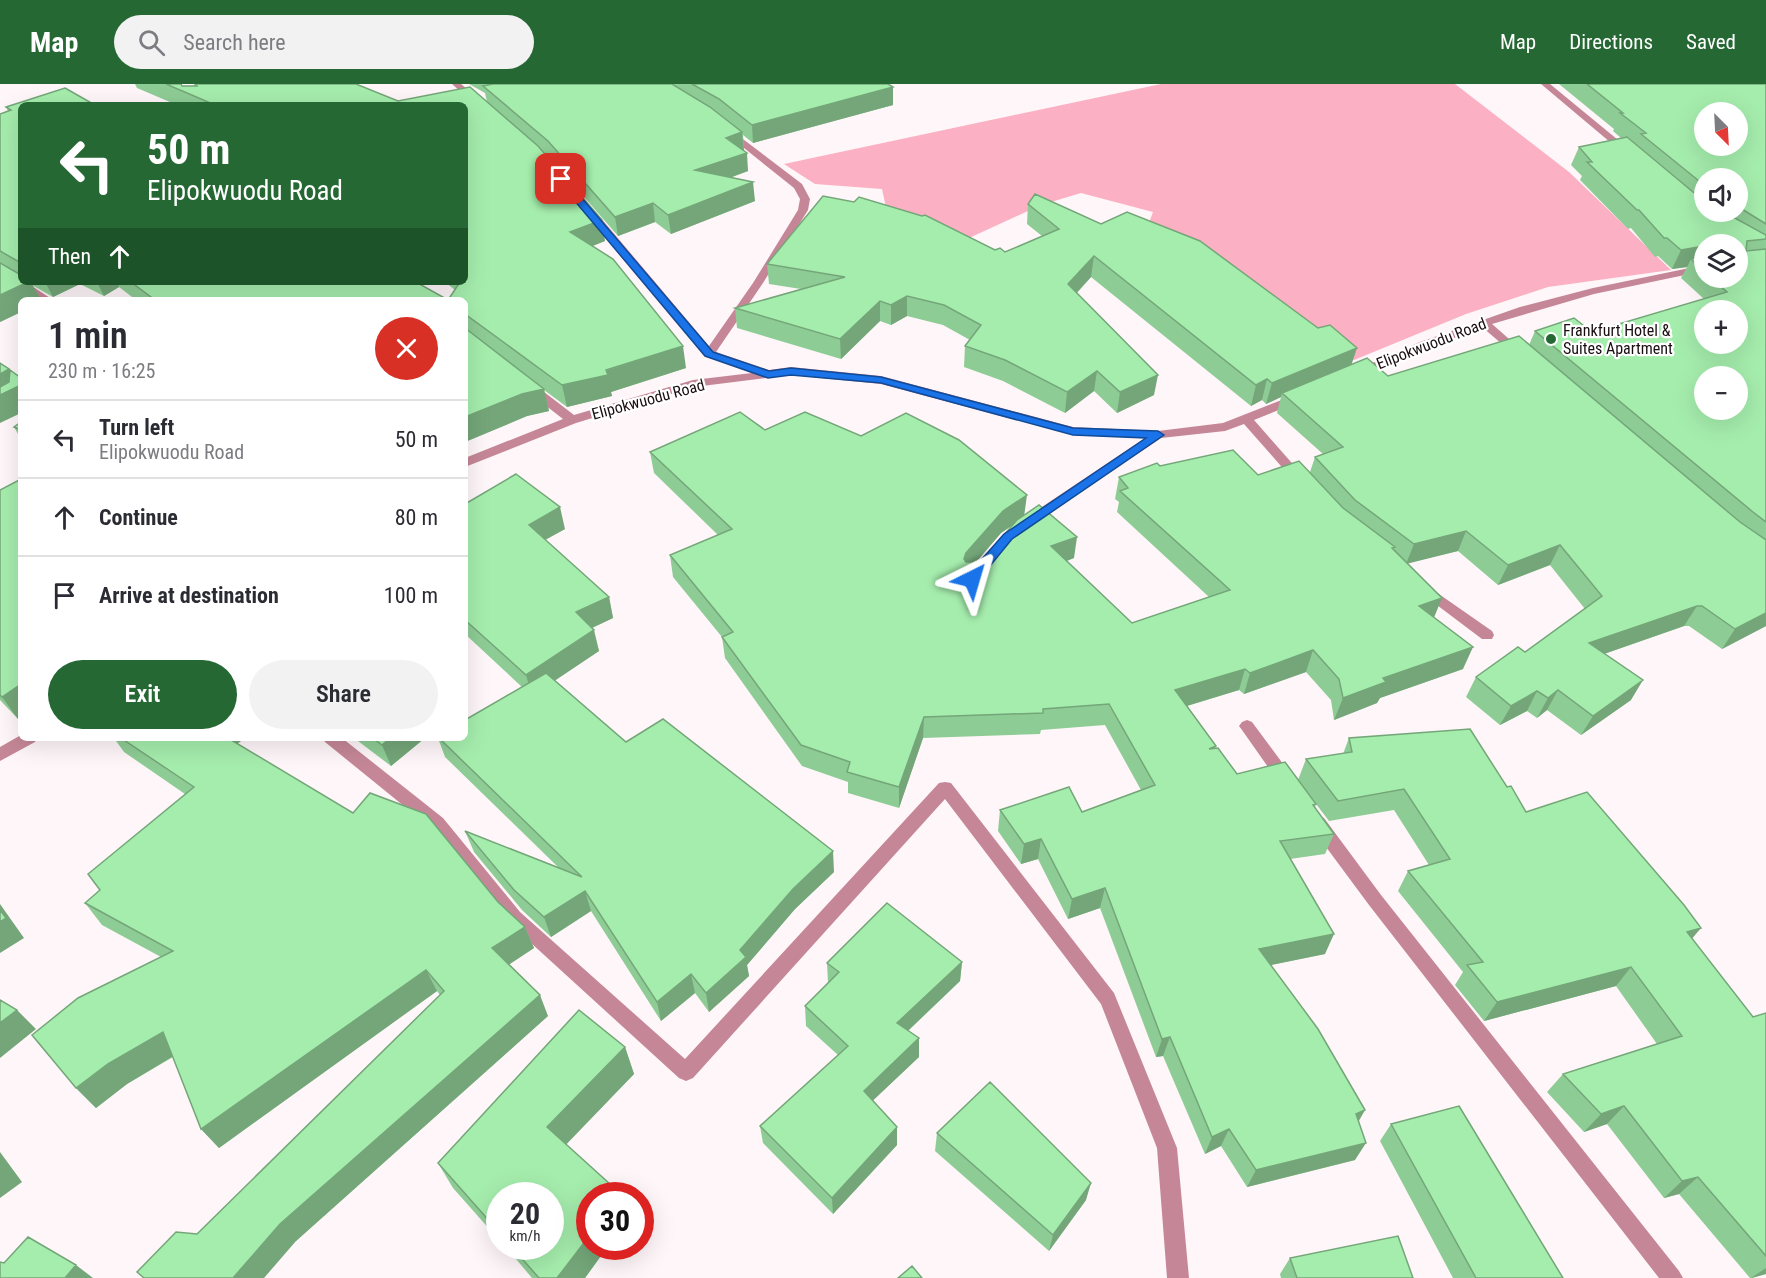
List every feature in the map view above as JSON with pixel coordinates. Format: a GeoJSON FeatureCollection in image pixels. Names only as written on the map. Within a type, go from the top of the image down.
{"type":"FeatureCollection","features":[{"type":"Feature","properties":{"kind":"street"},"geometry":{"type":"LineString","coordinates":[[456,84],[481,105]]}},
{"type":"Feature","properties":{"kind":"street"},"geometry":{"type":"LineString","coordinates":[[1545,84],[1637,160]]}},
{"type":"Feature","properties":{"kind":"street"},"geometry":{"type":"LineString","coordinates":[[709,354],[758,283],[803,210],[805,198],[798,186],[716,121]]}},
{"type":"Feature","properties":{"kind":"street"},"geometry":{"type":"LineString","coordinates":[[585,207],[709,354],[768,374]]}},
{"type":"Feature","properties":{"kind":"street"},"geometry":{"type":"LineString","coordinates":[[0,270],[18,281]]}},
{"type":"Feature","properties":{"kind":"street","name":"Elipokwuodu Road"},"geometry":{"type":"LineString","coordinates":[[1350,375],[1402,352],[1499,316],[1580,294],[1694,270]]}},
{"type":"Feature","properties":{"kind":"street"},"geometry":{"type":"LineString","coordinates":[[24,285],[42,297]]}},
{"type":"Feature","properties":{"kind":"street"},"geometry":{"type":"LineString","coordinates":[[1484,323],[1528,361]]}},
{"type":"Feature","properties":{"kind":"street","name":"Elipokwuodu Road"},"geometry":{"type":"LineString","coordinates":[[468,463],[572,420],[693,384],[791,371],[881,380],[1073,431],[1158,435],[1226,427],[1309,394]]}},
{"type":"Feature","properties":{"kind":"street"},"geometry":{"type":"LineString","coordinates":[[519,378],[572,420]]}},
{"type":"Feature","properties":{"kind":"street"},"geometry":{"type":"LineString","coordinates":[[1246,419],[1310,489]]}},
{"type":"Feature","properties":{"kind":"street"},"geometry":{"type":"LineString","coordinates":[[1017,530],[1158,435]]}},
{"type":"Feature","properties":{"kind":"street"},"geometry":{"type":"LineString","coordinates":[[1415,582],[1487,635]]}},
{"type":"Feature","properties":{"kind":"street"},"geometry":{"type":"LineString","coordinates":[[1247,726],[1297,794]]}},
{"type":"Feature","properties":{"kind":"street"},"geometry":{"type":"LineString","coordinates":[[0,755],[24,741]]}},
{"type":"Feature","properties":{"kind":"street"},"geometry":{"type":"LineString","coordinates":[[335,741],[437,823],[514,917],[686,1072],[945,789],[1108,999],[1167,1148],[1178,1278]]}},
{"type":"Feature","properties":{"kind":"street"},"geometry":{"type":"LineString","coordinates":[[1311,813],[1375,900],[1672,1278]]}},
{"type":"Feature","properties":{"kind":"shaded area"},"geometry":{"type":"Polygon","coordinates":[[[1161,84],[1455,84],[1569,172],[1671,270],[1548,287],[1466,314],[1354,360],[1305,332],[1146,231],[1153,212],[1081,193],[1041,205],[956,244],[889,221],[882,189],[815,184],[784,164],[1161,84]]]}},
{"type":"Feature","properties":{"kind":"building"},"geometry":{"type":"Polygon","coordinates":[[[166,84],[197,86],[196,84],[356,84],[398,101],[470,87],[538,146],[602,220],[570,232],[613,259],[683,346],[606,370],[608,375],[562,385],[468,316],[468,297],[450,297],[458,285],[468,285],[468,102],[208,102],[166,84]]]}},
{"type":"Feature","properties":{"kind":"building"},"geometry":{"type":"Polygon","coordinates":[[[493,84],[672,84],[710,107],[742,132],[726,138],[747,153],[695,170],[753,182],[668,215],[653,203],[615,217],[548,141],[483,86],[493,84]]]}},
{"type":"Feature","properties":{"kind":"building"},"geometry":{"type":"Polygon","coordinates":[[[692,84],[888,84],[893,87],[752,125],[719,99],[692,84]]]}},
{"type":"Feature","properties":{"kind":"building"},"geometry":{"type":"Polygon","coordinates":[[[1587,84],[1766,84],[1766,224],[1748,213],[1748,168],[1694,168],[1694,177],[1641,134],[1646,133],[1620,113],[1623,113],[1587,84]]]}},
{"type":"Feature","properties":{"kind":"building"},"geometry":{"type":"Polygon","coordinates":[[[65,88],[90,102],[22,102],[65,88]]]}},
{"type":"Feature","properties":{"kind":"building"},"geometry":{"type":"Polygon","coordinates":[[[18,103],[18,261],[0,251],[0,114],[11,110],[6,107],[18,103]]]}},
{"type":"Feature","properties":{"kind":"building"},"geometry":{"type":"Polygon","coordinates":[[[1627,137],[1694,193],[1694,222],[1742,222],[1766,235],[1766,239],[1748,241],[1748,234],[1694,234],[1694,248],[1681,250],[1664,238],[1639,210],[1587,162],[1592,162],[1579,147],[1627,137]]]}},
{"type":"Feature","properties":{"kind":"building"},"geometry":{"type":"Polygon","coordinates":[[[1035,194],[1101,224],[1127,212],[1200,241],[1318,328],[1330,325],[1357,348],[1272,383],[1267,379],[1256,385],[1094,256],[1068,284],[1158,375],[1120,392],[1097,371],[1067,392],[1005,360],[965,346],[981,325],[944,305],[907,296],[891,305],[880,301],[840,339],[735,308],[845,277],[767,264],[823,196],[854,202],[859,197],[925,215],[995,250],[1000,248],[1005,252],[1059,229],[1028,204],[1035,194]]]}},
{"type":"Feature","properties":{"kind":"building"},"geometry":{"type":"Polygon","coordinates":[[[1766,249],[1766,522],[1535,331],[1574,318],[1592,332],[1694,302],[1694,354],[1748,354],[1748,300],[1700,300],[1727,292],[1722,288],[1748,288],[1748,251],[1766,249]]]}},
{"type":"Feature","properties":{"kind":"building"},"geometry":{"type":"Polygon","coordinates":[[[0,263],[18,273],[18,285],[22,285],[0,295],[0,263]]]}},
{"type":"Feature","properties":{"kind":"building"},"geometry":{"type":"Polygon","coordinates":[[[135,285],[421,285],[443,297],[151,297],[135,285]]]}},
{"type":"Feature","properties":{"kind":"building"},"geometry":{"type":"Polygon","coordinates":[[[468,330],[544,389],[522,394],[468,416],[468,330]]]}},
{"type":"Feature","properties":{"kind":"building"},"geometry":{"type":"Polygon","coordinates":[[[1519,336],[1740,522],[1766,540],[1766,613],[1735,629],[1702,606],[1697,606],[1589,643],[1643,680],[1593,716],[1558,690],[1548,698],[1537,691],[1511,706],[1476,677],[1518,647],[1525,652],[1602,596],[1560,545],[1508,565],[1466,531],[1414,544],[1355,500],[1315,457],[1343,447],[1282,393],[1367,358],[1388,376],[1519,336]]]}},
{"type":"Feature","properties":{"kind":"building"},"geometry":{"type":"Polygon","coordinates":[[[0,363],[9,369],[0,374],[0,363]]]}},
{"type":"Feature","properties":{"kind":"building"},"geometry":{"type":"Polygon","coordinates":[[[10,370],[18,376],[18,386],[0,395],[0,387],[9,382],[10,370]]]}},
{"type":"Feature","properties":{"kind":"building"},"geometry":{"type":"Polygon","coordinates":[[[740,412],[765,430],[805,412],[861,436],[906,413],[959,440],[1027,495],[1003,511],[966,553],[964,559],[966,562],[980,562],[1017,520],[1039,505],[1077,537],[1051,546],[1132,623],[1230,590],[1120,491],[1128,488],[1119,477],[1157,463],[1160,466],[1233,450],[1258,475],[1299,461],[1343,508],[1395,547],[1392,548],[1442,598],[1419,606],[1473,647],[1383,678],[1386,682],[1343,698],[1339,679],[1313,650],[1250,673],[1245,669],[1175,690],[1216,746],[1209,749],[1218,748],[1237,774],[1285,762],[1316,804],[1313,805],[1334,834],[1280,841],[1334,934],[1259,949],[1318,1029],[1365,1110],[1356,1114],[1366,1143],[1256,1170],[1229,1129],[1212,1137],[1170,1037],[1162,1039],[1105,888],[1072,899],[1041,839],[1024,844],[1000,810],[1069,787],[1082,812],[1155,785],[1109,704],[1043,709],[1043,713],[924,717],[899,787],[847,772],[850,762],[801,745],[722,637],[733,632],[670,555],[732,529],[650,452],[740,412]]]}},
{"type":"Feature","properties":{"kind":"building"},"geometry":{"type":"Polygon","coordinates":[[[516,474],[560,507],[529,525],[609,597],[576,612],[594,630],[526,675],[468,623],[468,502],[516,474]]]}},
{"type":"Feature","properties":{"kind":"building"},"geometry":{"type":"Polygon","coordinates":[[[18,481],[18,686],[2,697],[0,695],[0,490],[18,481]]]}},
{"type":"Feature","properties":{"kind":"building"},"geometry":{"type":"Polygon","coordinates":[[[546,673],[626,742],[663,719],[833,851],[793,889],[740,950],[746,957],[706,993],[691,974],[657,1002],[585,891],[544,917],[514,890],[465,831],[582,877],[442,741],[468,741],[468,718],[546,673]]]}},
{"type":"Feature","properties":{"kind":"building"},"geometry":{"type":"Polygon","coordinates":[[[1470,729],[1507,787],[1511,786],[1526,812],[1587,792],[1701,928],[1687,932],[1753,1017],[1766,1013],[1766,1256],[1698,1177],[1682,1181],[1624,1106],[1601,1114],[1563,1074],[1682,1036],[1631,967],[1497,1002],[1467,965],[1483,962],[1408,871],[1450,859],[1404,789],[1338,801],[1306,759],[1352,752],[1349,738],[1470,729]]]}},
{"type":"Feature","properties":{"kind":"building"},"geometry":{"type":"Polygon","coordinates":[[[125,741],[233,741],[353,813],[370,793],[426,814],[498,902],[525,927],[492,948],[540,995],[280,1224],[233,1278],[144,1278],[137,1272],[176,1232],[197,1234],[444,991],[426,970],[201,1129],[163,1032],[108,1064],[76,1088],[32,1035],[78,998],[173,951],[85,903],[100,890],[88,874],[194,787],[125,741]]]}},
{"type":"Feature","properties":{"kind":"building"},"geometry":{"type":"Polygon","coordinates":[[[887,903],[962,962],[897,1023],[919,1038],[864,1091],[897,1127],[832,1198],[760,1126],[848,1046],[805,1006],[839,972],[827,963],[887,903]]]}},
{"type":"Feature","properties":{"kind":"building"},"geometry":{"type":"Polygon","coordinates":[[[0,910],[6,918],[0,922],[0,910]]]}},
{"type":"Feature","properties":{"kind":"building"},"geometry":{"type":"Polygon","coordinates":[[[0,1000],[17,1010],[0,1023],[0,1000]]]}},
{"type":"Feature","properties":{"kind":"building"},"geometry":{"type":"Polygon","coordinates":[[[579,1010],[625,1047],[547,1127],[608,1182],[576,1182],[576,1253],[557,1278],[539,1278],[523,1260],[564,1260],[564,1182],[486,1182],[486,1217],[438,1163],[579,1010]]]}},
{"type":"Feature","properties":{"kind":"building"},"geometry":{"type":"Polygon","coordinates":[[[990,1082],[1091,1183],[1053,1235],[937,1133],[990,1082]]]}},
{"type":"Feature","properties":{"kind":"building"},"geometry":{"type":"Polygon","coordinates":[[[1459,1106],[1563,1278],[1476,1278],[1391,1124],[1459,1106]]]}},
{"type":"Feature","properties":{"kind":"building"},"geometry":{"type":"Polygon","coordinates":[[[1398,1236],[1413,1278],[1297,1278],[1290,1258],[1398,1236]]]}},
{"type":"Feature","properties":{"kind":"building"},"geometry":{"type":"Polygon","coordinates":[[[28,1237],[76,1265],[65,1278],[0,1278],[0,1262],[4,1263],[28,1237]]]}},
{"type":"Feature","properties":{"kind":"building"},"geometry":{"type":"Polygon","coordinates":[[[912,1266],[922,1278],[898,1278],[912,1266]]]}},
{"type":"Feature","properties":{"kind":"place","name":"Frankfurt Hotel & Suites Apartment"},"geometry":{"type":"Point","coordinates":[1551,339]}},
{"type":"Feature","properties":{"kind":"route"},"geometry":{"type":"LineString","coordinates":[[561,179],[709,354],[768,374],[791,371],[881,380],[1073,431],[1158,435],[1008,537],[972,579]]}}]}
